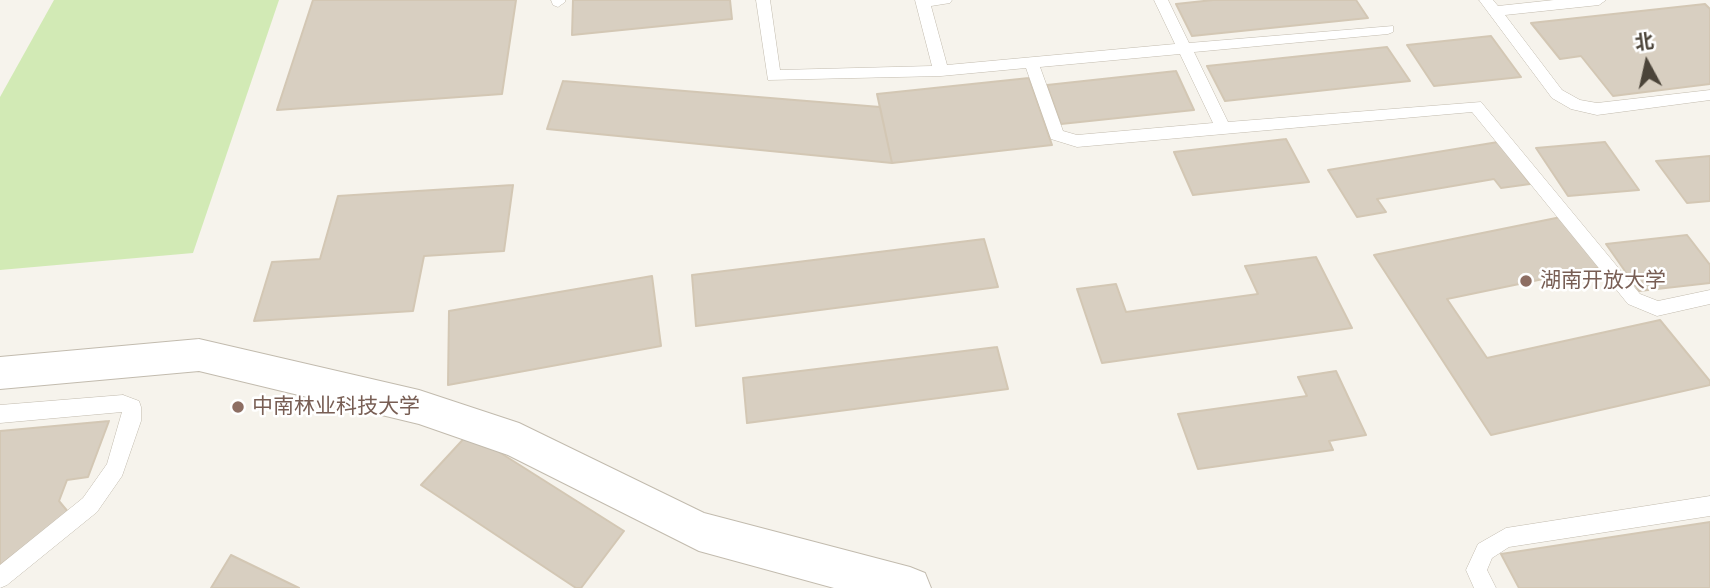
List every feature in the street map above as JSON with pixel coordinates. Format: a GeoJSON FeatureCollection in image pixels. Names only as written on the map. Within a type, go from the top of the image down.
{"type":"FeatureCollection","features":[{"type":"Feature","properties":{"kind":"street"},"geometry":{"type":"LineString","coordinates":[[0,373],[199,355],[212,358],[419,407],[519,441],[699,531],[910,588]]}},
{"type":"Feature","properties":{"kind":"lane"},"geometry":{"type":"LineString","coordinates":[[763,0],[773,76],[941,71],[1388,29]]}},
{"type":"Feature","properties":{"kind":"lane"},"geometry":{"type":"LineString","coordinates":[[941,71],[922,1],[945,0]]}},
{"type":"Feature","properties":{"kind":"lane"},"geometry":{"type":"LineString","coordinates":[[1161,0],[1223,127]]}},
{"type":"Feature","properties":{"kind":"lane"},"geometry":{"type":"LineString","coordinates":[[1490,5],[1599,0]]}},
{"type":"Feature","properties":{"kind":"lane"},"geometry":{"type":"LineString","coordinates":[[1490,5],[1557,94],[1576,105],[1597,109],[1710,96]]}},
{"type":"Feature","properties":{"kind":"lane"},"geometry":{"type":"LineString","coordinates":[[1032,64],[1057,135],[1067,140],[1476,106],[1634,299],[1657,309],[1710,297]]}},
{"type":"Feature","properties":{"kind":"lane"},"geometry":{"type":"LineString","coordinates":[[0,414],[123,403],[132,407],[131,421],[115,469],[90,505],[0,578]]}},
{"type":"Feature","properties":{"kind":"lane"},"geometry":{"type":"LineString","coordinates":[[1485,588],[1476,570],[1485,551],[1506,538],[1710,506]]}},
{"type":"Feature","properties":{"kind":"green space"},"geometry":{"type":"Polygon","coordinates":[[[54,0],[279,0],[193,253],[0,270],[0,97],[54,0]]]}},
{"type":"Feature","properties":{"kind":"building"},"geometry":{"type":"Polygon","coordinates":[[[313,0],[516,0],[502,94],[277,110],[313,0]]]}},
{"type":"Feature","properties":{"kind":"building"},"geometry":{"type":"Polygon","coordinates":[[[573,0],[730,0],[732,19],[572,35],[573,0]]]}},
{"type":"Feature","properties":{"kind":"building"},"geometry":{"type":"Polygon","coordinates":[[[1213,0],[1356,0],[1368,18],[1192,36],[1176,4],[1213,0]]]}},
{"type":"Feature","properties":{"kind":"building"},"geometry":{"type":"Polygon","coordinates":[[[1705,4],[1710,9],[1710,84],[1613,96],[1581,56],[1560,59],[1531,23],[1705,4]]]}},
{"type":"Feature","properties":{"kind":"building"},"geometry":{"type":"Polygon","coordinates":[[[1491,36],[1521,77],[1434,86],[1407,45],[1491,36]]]}},
{"type":"Feature","properties":{"kind":"building"},"geometry":{"type":"Polygon","coordinates":[[[1387,47],[1410,81],[1225,101],[1207,66],[1387,47]]]}},
{"type":"Feature","properties":{"kind":"building"},"geometry":{"type":"Polygon","coordinates":[[[1176,71],[1194,110],[1061,124],[1047,85],[1176,71]]]}},
{"type":"Feature","properties":{"kind":"building"},"geometry":{"type":"Polygon","coordinates":[[[1029,78],[1052,145],[892,163],[877,94],[1029,78]]]}},
{"type":"Feature","properties":{"kind":"building"},"geometry":{"type":"Polygon","coordinates":[[[563,81],[880,107],[892,163],[547,129],[563,81]]]}},
{"type":"Feature","properties":{"kind":"building"},"geometry":{"type":"Polygon","coordinates":[[[1286,139],[1309,182],[1193,195],[1174,152],[1286,139]]]}},
{"type":"Feature","properties":{"kind":"building"},"geometry":{"type":"Polygon","coordinates":[[[1498,142],[1530,184],[1501,188],[1494,179],[1377,199],[1386,212],[1357,217],[1328,170],[1498,142]]]}},
{"type":"Feature","properties":{"kind":"building"},"geometry":{"type":"Polygon","coordinates":[[[1605,142],[1639,190],[1568,196],[1536,148],[1605,142]]]}},
{"type":"Feature","properties":{"kind":"building"},"geometry":{"type":"Polygon","coordinates":[[[1710,156],[1710,201],[1687,203],[1656,161],[1710,156]]]}},
{"type":"Feature","properties":{"kind":"building"},"geometry":{"type":"Polygon","coordinates":[[[513,185],[504,251],[424,256],[413,311],[254,321],[272,262],[320,259],[338,196],[513,185]]]}},
{"type":"Feature","properties":{"kind":"building"},"geometry":{"type":"Polygon","coordinates":[[[1561,217],[1601,267],[1447,299],[1487,358],[1660,320],[1710,381],[1710,385],[1491,435],[1374,255],[1561,217]]]}},
{"type":"Feature","properties":{"kind":"building"},"geometry":{"type":"Polygon","coordinates":[[[1687,235],[1710,265],[1710,283],[1639,291],[1606,244],[1687,235]]]}},
{"type":"Feature","properties":{"kind":"building"},"geometry":{"type":"Polygon","coordinates":[[[984,239],[998,287],[696,326],[692,275],[984,239]]]}},
{"type":"Feature","properties":{"kind":"building"},"geometry":{"type":"Polygon","coordinates":[[[1316,257],[1352,328],[1102,363],[1077,289],[1116,284],[1126,312],[1258,294],[1245,266],[1316,257]]]}},
{"type":"Feature","properties":{"kind":"building"},"geometry":{"type":"Polygon","coordinates":[[[652,276],[661,346],[448,385],[449,311],[652,276]]]}},
{"type":"Feature","properties":{"kind":"building"},"geometry":{"type":"Polygon","coordinates":[[[997,347],[1008,389],[747,423],[743,378],[997,347]]]}},
{"type":"Feature","properties":{"kind":"building"},"geometry":{"type":"Polygon","coordinates":[[[1336,371],[1366,435],[1329,441],[1333,450],[1198,469],[1178,414],[1307,396],[1298,377],[1336,371]]]}},
{"type":"Feature","properties":{"kind":"building"},"geometry":{"type":"Polygon","coordinates":[[[109,421],[88,477],[67,480],[59,501],[69,513],[0,565],[0,431],[109,421]]]}},
{"type":"Feature","properties":{"kind":"building"},"geometry":{"type":"Polygon","coordinates":[[[469,433],[624,531],[581,588],[576,588],[421,485],[469,433]]]}},
{"type":"Feature","properties":{"kind":"building"},"geometry":{"type":"Polygon","coordinates":[[[1710,522],[1710,588],[1519,588],[1501,554],[1710,522]]]}},
{"type":"Feature","properties":{"kind":"building"},"geometry":{"type":"Polygon","coordinates":[[[231,555],[299,588],[211,588],[231,555]]]}},
{"type":"Feature","properties":{"kind":"place","name":"湖南开放大学"},"geometry":{"type":"Point","coordinates":[1526,281]}},
{"type":"Feature","properties":{"kind":"place","name":"中南林业科技大学"},"geometry":{"type":"Point","coordinates":[238,407]}}]}
